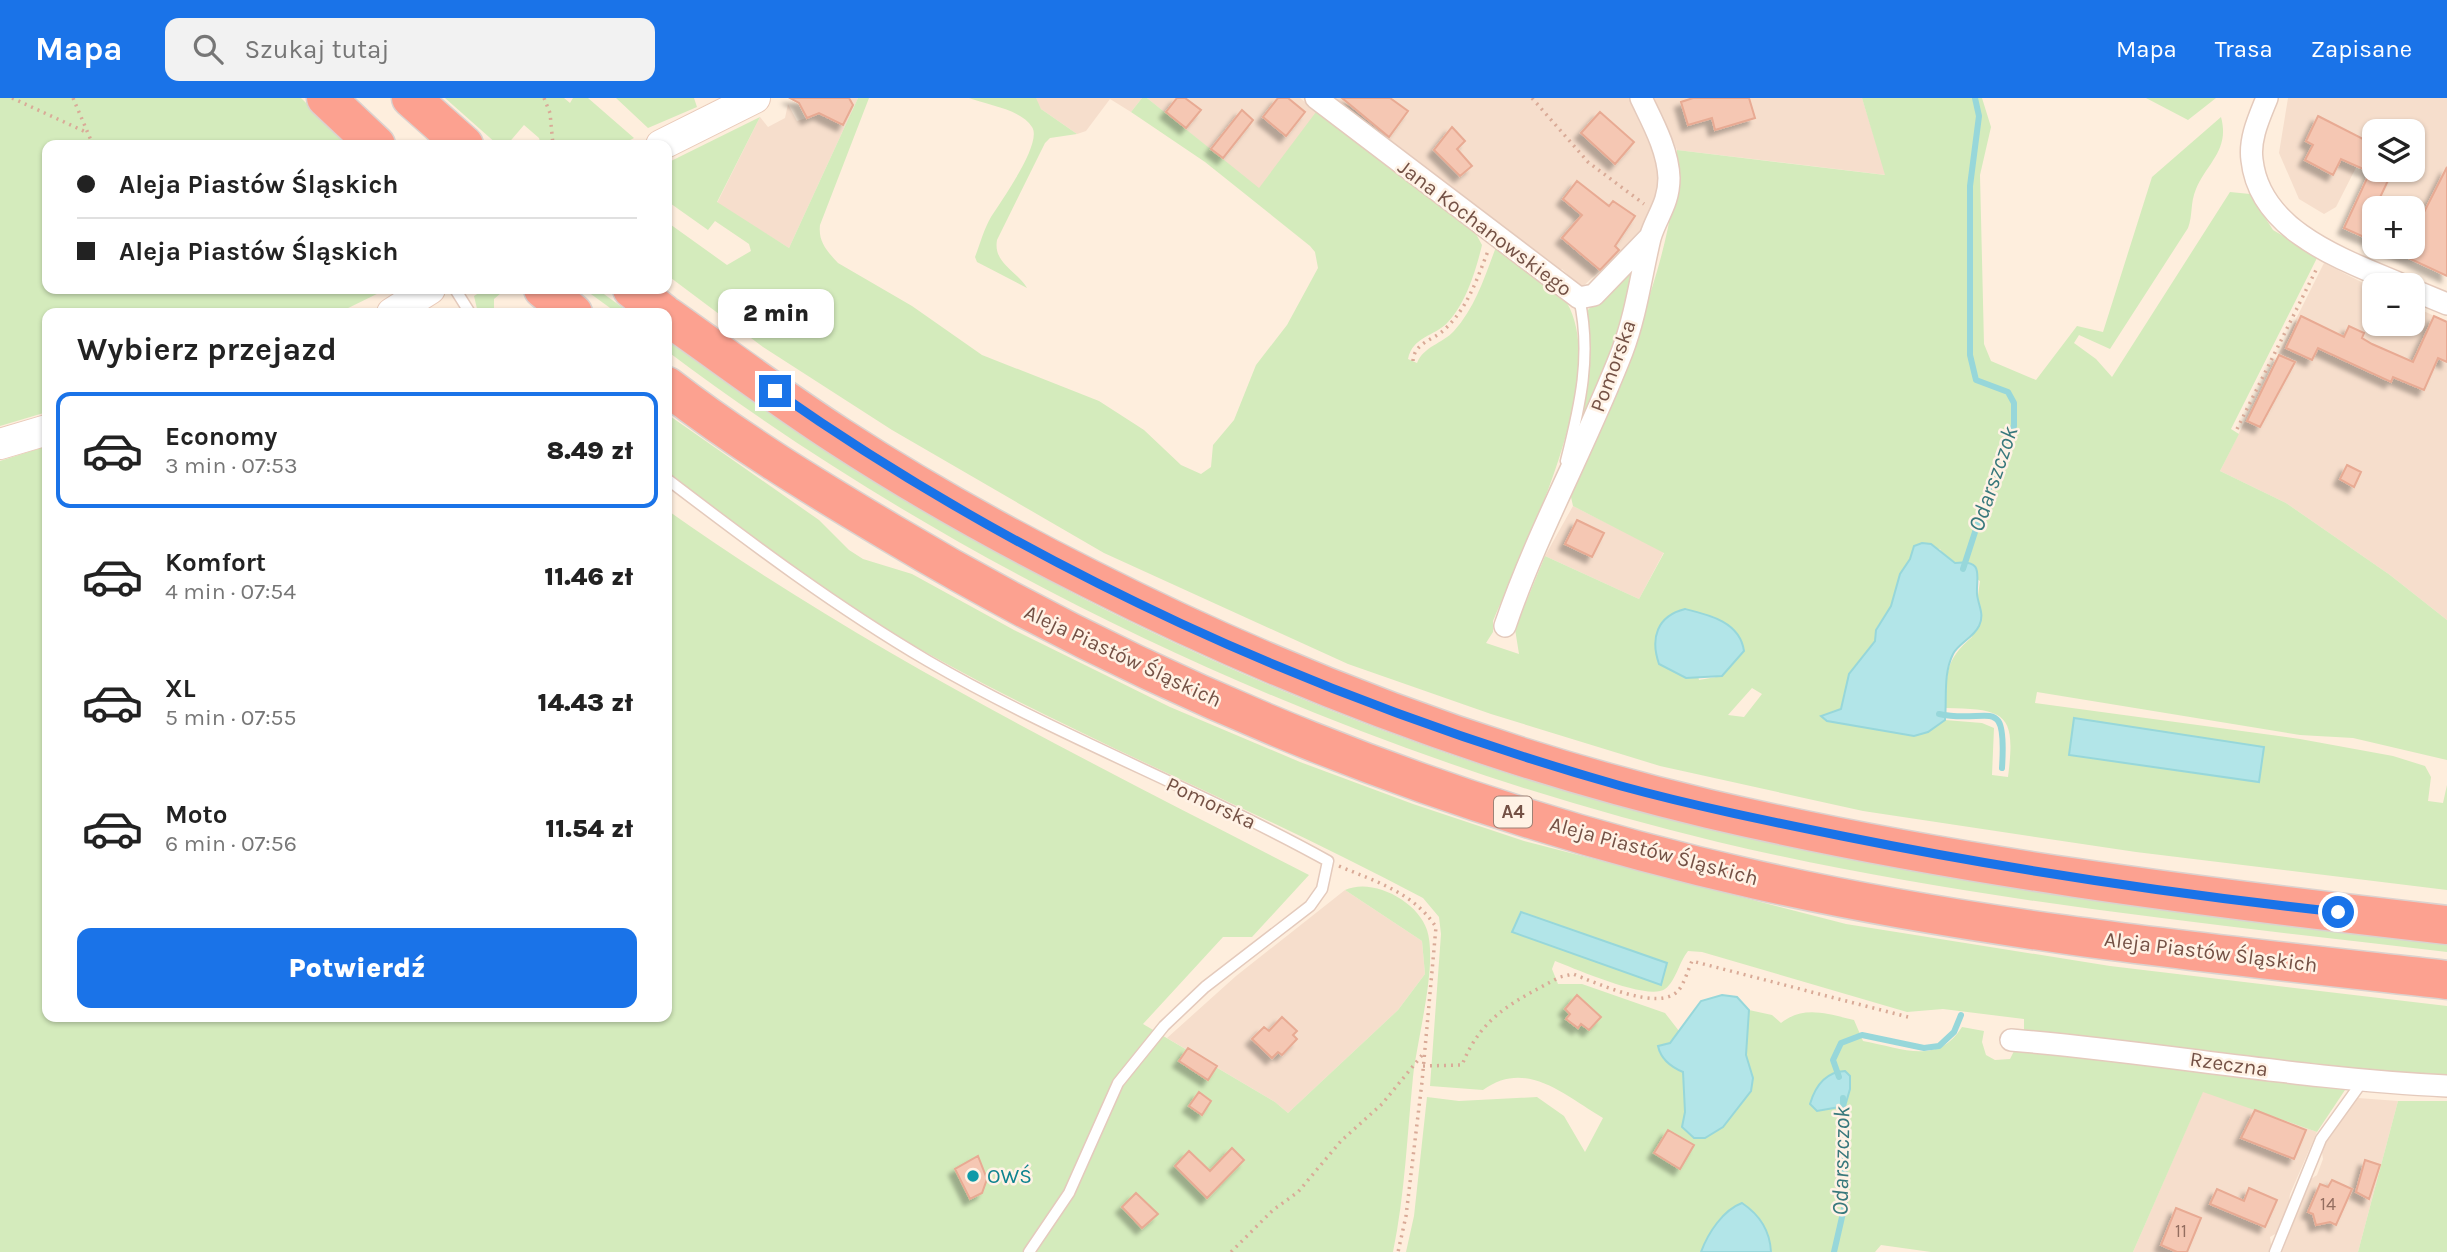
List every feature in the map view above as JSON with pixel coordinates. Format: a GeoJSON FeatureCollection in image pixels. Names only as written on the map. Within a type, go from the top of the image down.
{"type":"FeatureCollection","features":[{"type":"Feature","properties":{"kind":"highway"},"geometry":{"type":"LineString","coordinates":[[326,98],[371,140]]}},
{"type":"Feature","properties":{"kind":"highway"},"geometry":{"type":"LineString","coordinates":[[411,98],[458,140]]}},
{"type":"Feature","properties":{"kind":"highway"},"geometry":{"type":"LineString","coordinates":[[638,294],[656,308]]}},
{"type":"Feature","properties":{"kind":"highway"},"geometry":{"type":"LineString","coordinates":[[672,320],[839,436],[1033,550],[1211,636],[1435,727],[1538,761],[1699,806],[1910,850],[2020,870],[2447,925]]}},
{"type":"Feature","properties":{"kind":"highway","name":"Aleja Piastów Śląskich"},"geometry":{"type":"LineString","coordinates":[[672,389],[813,486],[974,583],[1056,627],[1271,724],[1443,790],[1656,856],[1862,901],[2115,942],[2447,980]]}},
{"type":"Feature","properties":{"kind":"street"},"geometry":{"type":"LineString","coordinates":[[669,140],[716,107],[755,98]]}},
{"type":"Feature","properties":{"kind":"street","name":"Jana Kochanowskiego"},"geometry":{"type":"LineString","coordinates":[[1315,98],[1579,298],[1594,295],[1650,237]]}},
{"type":"Feature","properties":{"kind":"street","name":"Pomorska"},"geometry":{"type":"LineString","coordinates":[[1505,626],[1623,350],[1650,237],[1662,214],[1668,170],[1664,149],[1641,98]]}},
{"type":"Feature","properties":{"kind":"street"},"geometry":{"type":"LineString","coordinates":[[2267,98],[2255,129],[2252,159],[2256,179],[2274,209],[2300,235],[2377,273]]}},
{"type":"Feature","properties":{"kind":"street"},"geometry":{"type":"LineString","coordinates":[[400,308],[422,294]]}},
{"type":"Feature","properties":{"kind":"street"},"geometry":{"type":"LineString","coordinates":[[2425,295],[2447,304]]}},
{"type":"Feature","properties":{"kind":"street"},"geometry":{"type":"LineString","coordinates":[[0,444],[42,431]]}},
{"type":"Feature","properties":{"kind":"street","name":"Rzeczna"},"geometry":{"type":"LineString","coordinates":[[2011,1040],[2122,1049],[2362,1082],[2447,1086]]}},
{"type":"Feature","properties":{"kind":"lane"},"geometry":{"type":"LineString","coordinates":[[1553,509],[1582,397],[1585,330],[1579,298]]}},
{"type":"Feature","properties":{"kind":"lane","name":"Pomorska"},"geometry":{"type":"LineString","coordinates":[[672,483],[817,591],[931,663],[1083,742],[1328,861]]}},
{"type":"Feature","properties":{"kind":"lane"},"geometry":{"type":"LineString","coordinates":[[1029,1252],[1069,1194],[1118,1083],[1164,1026],[1205,987],[1310,906],[1322,889],[1328,861]]}},
{"type":"Feature","properties":{"kind":"lane"},"geometry":{"type":"LineString","coordinates":[[2275,1252],[2321,1139],[2362,1082]]}},
{"type":"Feature","properties":{"kind":"path"},"geometry":{"type":"LineString","coordinates":[[12,98],[88,133]]}},
{"type":"Feature","properties":{"kind":"path"},"geometry":{"type":"LineString","coordinates":[[73,98],[91,140]]}},
{"type":"Feature","properties":{"kind":"path"},"geometry":{"type":"LineString","coordinates":[[544,98],[550,113],[553,140]]}},
{"type":"Feature","properties":{"kind":"path"},"geometry":{"type":"LineString","coordinates":[[1532,98],[1588,162],[1630,196],[1662,214]]}},
{"type":"Feature","properties":{"kind":"path"},"geometry":{"type":"LineString","coordinates":[[1413,361],[1414,352],[1419,346],[1445,330],[1462,310],[1494,236]]}},
{"type":"Feature","properties":{"kind":"path"},"geometry":{"type":"LineString","coordinates":[[2237,429],[2326,250]]}},
{"type":"Feature","properties":{"kind":"path"},"geometry":{"type":"LineString","coordinates":[[1328,861],[1406,895],[1424,909],[1436,927],[1406,1216],[1398,1252]]}},
{"type":"Feature","properties":{"kind":"path"},"geometry":{"type":"LineString","coordinates":[[1423,1066],[1462,1065],[1471,1043],[1488,1021],[1560,977],[1573,974],[1654,1000],[1669,998],[1679,990],[1692,961],[1908,1017]]}},
{"type":"Feature","properties":{"kind":"path"},"geometry":{"type":"LineString","coordinates":[[1231,1252],[1273,1210],[1297,1192],[1341,1141],[1382,1104],[1425,1053]]}},
{"type":"Feature","properties":{"kind":"shaded area"},"geometry":{"type":"Polygon","coordinates":[[[797,98],[858,98],[789,248],[717,203],[760,117],[768,127],[785,118],[788,104],[797,121],[806,118],[797,98]]]}},
{"type":"Feature","properties":{"kind":"shaded area"},"geometry":{"type":"Polygon","coordinates":[[[1035,98],[1142,98],[1131,112],[1110,99],[1086,131],[1077,134],[1041,109],[1035,98]]]}},
{"type":"Feature","properties":{"kind":"shaded area"},"geometry":{"type":"Polygon","coordinates":[[[1147,98],[1300,98],[1365,150],[1306,227],[1147,98]]]}},
{"type":"Feature","properties":{"kind":"shaded area"},"geometry":{"type":"Polygon","coordinates":[[[1332,98],[1634,98],[1654,143],[1660,176],[1651,216],[1635,239],[1581,288],[1562,269],[1556,275],[1332,98]]]}},
{"type":"Feature","properties":{"kind":"shaded area"},"geometry":{"type":"Polygon","coordinates":[[[1654,98],[1862,98],[1886,175],[1677,150],[1654,98]]]}},
{"type":"Feature","properties":{"kind":"shaded area"},"geometry":{"type":"Polygon","coordinates":[[[2288,98],[2447,98],[2447,275],[2412,259],[2425,259],[2425,196],[2363,196],[2361,191],[2365,182],[2425,182],[2425,119],[2362,119],[2362,156],[2336,207],[2324,214],[2299,199],[2279,153],[2288,98]]]}},
{"type":"Feature","properties":{"kind":"shaded area"},"geometry":{"type":"Polygon","coordinates":[[[2357,199],[2362,201],[2362,236],[2344,228],[2357,199]]]}},
{"type":"Feature","properties":{"kind":"shaded area"},"geometry":{"type":"Polygon","coordinates":[[[2324,263],[2362,282],[2362,336],[2425,336],[2425,312],[2447,322],[2447,620],[2390,575],[2286,503],[2220,471],[2324,263]]]}},
{"type":"Feature","properties":{"kind":"shaded area"},"geometry":{"type":"Polygon","coordinates":[[[1573,506],[1664,552],[1639,599],[1545,556],[1573,506]]]}},
{"type":"Feature","properties":{"kind":"shaded area"},"geometry":{"type":"Polygon","coordinates":[[[1345,890],[1422,941],[1425,974],[1398,1010],[1288,1113],[1275,1102],[1167,1038],[1236,976],[1345,890]]]}},
{"type":"Feature","properties":{"kind":"shaded area"},"geometry":{"type":"Polygon","coordinates":[[[2203,1091],[2317,1132],[2290,1194],[2288,1208],[2277,1233],[2270,1237],[2272,1252],[2133,1252],[2203,1091]]]}},
{"type":"Feature","properties":{"kind":"shaded area"},"geometry":{"type":"Polygon","coordinates":[[[2358,1098],[2398,1101],[2358,1252],[2282,1252],[2311,1179],[2317,1175],[2329,1135],[2358,1098]]]}},
{"type":"Feature","properties":{"kind":"green space"},"geometry":{"type":"Polygon","coordinates":[[[0,98],[301,98],[344,140],[42,140],[42,294],[377,294],[348,308],[42,308],[42,413],[0,426],[0,98]]]}},
{"type":"Feature","properties":{"kind":"green space"},"geometry":{"type":"Polygon","coordinates":[[[445,98],[564,98],[570,103],[573,98],[588,98],[634,138],[540,140],[524,125],[511,140],[492,140],[445,98]]]}},
{"type":"Feature","properties":{"kind":"green space"},"geometry":{"type":"Polygon","coordinates":[[[616,98],[694,98],[697,107],[648,128],[616,98]]]}},
{"type":"Feature","properties":{"kind":"green space"},"geometry":{"type":"Polygon","coordinates":[[[858,98],[869,98],[820,225],[822,241],[834,259],[912,306],[982,355],[1099,401],[1144,430],[1181,465],[1201,474],[1211,467],[1213,445],[1234,420],[1256,365],[1287,325],[1318,268],[1315,252],[1205,162],[1131,112],[1142,98],[1147,98],[1259,188],[1316,112],[1475,232],[1482,245],[1470,286],[1460,305],[1448,322],[1414,346],[1408,359],[1417,363],[1424,353],[1454,331],[1479,291],[1496,247],[1545,282],[1567,303],[1577,335],[1578,374],[1571,417],[1541,508],[1493,621],[1493,632],[1486,643],[1519,654],[1515,629],[1545,556],[1639,599],[1664,553],[1573,506],[1571,497],[1639,327],[1654,281],[1674,193],[1677,150],[1885,175],[1862,98],[1982,98],[1991,127],[1980,175],[1984,344],[1991,361],[2036,380],[2077,326],[2103,332],[2152,177],[2221,117],[2223,129],[2220,147],[2196,189],[2188,228],[2110,349],[2079,335],[2074,343],[2096,359],[2112,377],[2230,192],[2250,194],[2273,230],[2318,256],[2231,429],[2239,434],[2220,471],[2286,503],[2390,575],[2447,620],[2447,760],[2353,738],[2300,735],[2037,692],[2035,703],[2300,739],[2393,756],[2425,766],[2431,777],[2428,801],[2443,803],[2447,785],[2447,890],[2136,852],[1863,811],[1660,766],[1491,714],[1348,664],[1104,553],[892,430],[763,347],[672,279],[672,226],[727,265],[751,251],[749,244],[715,221],[708,230],[672,205],[672,161],[760,117],[717,202],[789,248],[858,98]],[[1914,546],[1910,559],[1900,574],[1891,606],[1876,629],[1875,641],[1849,674],[1841,709],[1822,717],[1827,721],[1914,736],[1928,732],[1945,720],[1982,723],[1994,728],[1992,775],[2008,777],[2010,740],[2003,719],[1983,710],[1946,708],[1949,669],[1956,653],[1972,637],[1980,581],[1946,559],[1940,549],[1914,546]],[[1685,609],[1699,680],[1722,676],[1727,669],[1718,619],[1685,609]],[[1752,688],[1728,715],[1744,717],[1762,694],[1752,688]],[[2075,719],[2259,782],[2264,747],[2075,719]]]}},
{"type":"Feature","properties":{"kind":"green space"},"geometry":{"type":"Polygon","coordinates":[[[969,98],[1036,98],[1041,109],[1077,134],[1050,138],[1045,143],[997,240],[998,255],[1027,288],[977,262],[975,257],[989,222],[1032,146],[1032,127],[1012,112],[969,98]]]}},
{"type":"Feature","properties":{"kind":"green space"},"geometry":{"type":"Polygon","coordinates":[[[2146,98],[2216,98],[2188,120],[2146,98]]]}},
{"type":"Feature","properties":{"kind":"green space"},"geometry":{"type":"Polygon","coordinates":[[[1639,256],[1625,334],[1583,419],[1589,357],[1587,311],[1639,256]]]}},
{"type":"Feature","properties":{"kind":"green space"},"geometry":{"type":"Polygon","coordinates":[[[500,294],[494,299],[494,308],[477,308],[474,296],[500,294]]]}},
{"type":"Feature","properties":{"kind":"green space"},"geometry":{"type":"Polygon","coordinates":[[[591,294],[604,294],[623,308],[610,308],[591,294]]]}},
{"type":"Feature","properties":{"kind":"green space"},"geometry":{"type":"Polygon","coordinates":[[[672,344],[787,424],[911,503],[1039,576],[1172,642],[1307,701],[1445,753],[1586,797],[1728,833],[1817,852],[2086,896],[2447,942],[2447,952],[2081,908],[1898,879],[1718,842],[1579,805],[1440,760],[1303,708],[1168,649],[1036,584],[908,512],[785,434],[672,355],[672,344]]]}},
{"type":"Feature","properties":{"kind":"green space"},"geometry":{"type":"Polygon","coordinates":[[[672,417],[819,520],[849,550],[863,559],[912,574],[1014,630],[1170,707],[1300,762],[1413,804],[1524,841],[1846,924],[2110,966],[2447,1006],[2447,1076],[2298,1064],[2024,1034],[2024,1019],[1943,1009],[1907,1012],[1702,952],[1688,951],[1669,986],[1656,992],[1611,983],[1555,961],[1552,969],[1558,984],[1582,984],[1665,1013],[1679,1031],[1670,1043],[1658,1047],[1660,1054],[1683,1072],[1685,1113],[1682,1127],[1738,1107],[1751,1091],[1753,1078],[1746,1055],[1749,1010],[1772,1015],[1781,1023],[1798,1014],[1816,1012],[1854,1020],[1863,1041],[1905,1050],[1941,1047],[1962,1027],[1984,1031],[1982,1042],[1986,1055],[1995,1060],[2010,1059],[2016,1047],[2342,1085],[2345,1090],[2317,1132],[2203,1092],[2133,1252],[1931,1252],[1881,1245],[1875,1252],[1771,1252],[1742,1203],[1728,1211],[1717,1223],[1701,1252],[1406,1252],[1414,1216],[1427,1097],[1459,1101],[1537,1097],[1564,1116],[1585,1152],[1603,1118],[1560,1091],[1530,1079],[1499,1081],[1483,1090],[1430,1086],[1441,934],[1439,917],[1423,898],[952,667],[857,613],[672,476],[672,417]],[[1520,912],[1513,932],[1661,984],[1520,912]]]}},
{"type":"Feature","properties":{"kind":"green space"},"geometry":{"type":"Polygon","coordinates":[[[42,448],[42,1022],[672,1022],[672,513],[743,562],[901,659],[1063,748],[1309,875],[1252,937],[1223,937],[1143,1024],[1275,1102],[1288,1113],[1398,1010],[1425,974],[1422,941],[1345,890],[1356,887],[1380,889],[1393,894],[1414,910],[1427,930],[1430,962],[1413,1077],[1403,1187],[1393,1252],[0,1252],[0,461],[42,448]]]}},
{"type":"Feature","properties":{"kind":"green space"},"geometry":{"type":"Polygon","coordinates":[[[2398,1101],[2447,1101],[2447,1252],[2358,1252],[2398,1101]]]}},
{"type":"Feature","properties":{"kind":"water"},"geometry":{"type":"Polygon","coordinates":[[[1931,544],[1955,563],[1965,562],[1975,566],[1978,575],[1977,594],[1981,622],[1956,650],[1950,662],[1945,720],[1928,732],[1914,736],[1827,721],[1821,716],[1841,709],[1849,674],[1875,641],[1876,630],[1891,606],[1900,574],[1910,559],[1914,546],[1931,544]]]}},
{"type":"Feature","properties":{"kind":"water"},"geometry":{"type":"Polygon","coordinates":[[[1685,609],[1722,621],[1737,633],[1744,651],[1722,676],[1686,678],[1659,664],[1655,645],[1658,629],[1668,617],[1685,609]]]}},
{"type":"Feature","properties":{"kind":"water"},"geometry":{"type":"Polygon","coordinates":[[[2074,718],[2264,747],[2259,782],[2069,755],[2074,718]]]}},
{"type":"Feature","properties":{"kind":"water"},"geometry":{"type":"Polygon","coordinates":[[[1521,912],[1667,963],[1661,985],[1512,932],[1521,912]]]}},
{"type":"Feature","properties":{"kind":"water"},"geometry":{"type":"Polygon","coordinates":[[[1722,995],[1737,997],[1749,1010],[1746,1055],[1753,1078],[1751,1091],[1723,1127],[1705,1138],[1694,1138],[1682,1127],[1685,1112],[1683,1072],[1667,1062],[1658,1046],[1670,1043],[1701,1001],[1722,995]]]}},
{"type":"Feature","properties":{"kind":"water"},"geometry":{"type":"Polygon","coordinates":[[[1845,1071],[1850,1076],[1850,1089],[1845,1106],[1817,1111],[1810,1104],[1818,1086],[1826,1077],[1845,1071]]]}},
{"type":"Feature","properties":{"kind":"water"},"geometry":{"type":"Polygon","coordinates":[[[1742,1203],[1763,1224],[1769,1237],[1771,1252],[1701,1252],[1717,1223],[1742,1203]]]}},
{"type":"Feature","properties":{"kind":"building"},"geometry":{"type":"Polygon","coordinates":[[[790,98],[849,98],[853,105],[843,125],[819,113],[807,118],[799,103],[790,98]]]}},
{"type":"Feature","properties":{"kind":"building"},"geometry":{"type":"Polygon","coordinates":[[[1177,98],[1185,98],[1201,110],[1186,128],[1166,112],[1177,98]]]}},
{"type":"Feature","properties":{"kind":"building"},"geometry":{"type":"Polygon","coordinates":[[[1278,98],[1288,98],[1305,112],[1286,136],[1263,117],[1278,98]]]}},
{"type":"Feature","properties":{"kind":"building"},"geometry":{"type":"Polygon","coordinates":[[[1342,98],[1390,98],[1408,111],[1389,137],[1342,98]]]}},
{"type":"Feature","properties":{"kind":"building"},"geometry":{"type":"Polygon","coordinates":[[[1693,98],[1749,98],[1755,118],[1715,130],[1712,118],[1688,125],[1681,102],[1693,98]]]}},
{"type":"Feature","properties":{"kind":"building"},"geometry":{"type":"Polygon","coordinates":[[[1242,110],[1253,120],[1223,158],[1211,149],[1242,110]]]}},
{"type":"Feature","properties":{"kind":"building"},"geometry":{"type":"Polygon","coordinates":[[[1600,112],[1634,142],[1615,164],[1581,133],[1600,112]]]}},
{"type":"Feature","properties":{"kind":"building"},"geometry":{"type":"Polygon","coordinates":[[[2318,116],[2362,138],[2362,168],[2341,159],[2333,175],[2305,160],[2313,145],[2306,141],[2318,116]]]}},
{"type":"Feature","properties":{"kind":"building"},"geometry":{"type":"Polygon","coordinates":[[[1452,127],[1465,141],[1457,149],[1472,166],[1460,176],[1434,150],[1452,127]]]}},
{"type":"Feature","properties":{"kind":"building"},"geometry":{"type":"Polygon","coordinates":[[[2447,167],[2447,276],[2411,259],[2425,259],[2425,210],[2447,167]]]}},
{"type":"Feature","properties":{"kind":"building"},"geometry":{"type":"Polygon","coordinates":[[[1577,181],[1609,206],[1613,201],[1635,216],[1615,246],[1619,250],[1600,270],[1562,238],[1582,215],[1563,199],[1577,181]]]}},
{"type":"Feature","properties":{"kind":"building"},"geometry":{"type":"Polygon","coordinates":[[[2365,182],[2387,182],[2381,196],[2362,196],[2362,236],[2344,228],[2365,182]]]}},
{"type":"Feature","properties":{"kind":"building"},"geometry":{"type":"Polygon","coordinates":[[[2301,316],[2344,337],[2349,326],[2362,332],[2362,338],[2372,344],[2413,362],[2434,316],[2447,322],[2447,362],[2438,358],[2424,390],[2393,377],[2391,382],[2318,348],[2312,360],[2286,348],[2301,316]]]}},
{"type":"Feature","properties":{"kind":"building"},"geometry":{"type":"Polygon","coordinates":[[[2279,355],[2295,362],[2260,427],[2247,421],[2279,355]]]}},
{"type":"Feature","properties":{"kind":"building"},"geometry":{"type":"Polygon","coordinates":[[[2347,465],[2361,472],[2354,487],[2340,479],[2347,465]]]}},
{"type":"Feature","properties":{"kind":"building"},"geometry":{"type":"Polygon","coordinates":[[[1577,520],[1604,533],[1592,557],[1565,544],[1577,520]]]}},
{"type":"Feature","properties":{"kind":"building"},"geometry":{"type":"Polygon","coordinates":[[[1577,995],[1601,1017],[1589,1030],[1581,1024],[1578,1028],[1566,1019],[1570,1014],[1565,1009],[1577,995]]]}},
{"type":"Feature","properties":{"kind":"building"},"geometry":{"type":"Polygon","coordinates":[[[1282,1017],[1297,1031],[1293,1035],[1297,1039],[1282,1055],[1278,1052],[1272,1058],[1252,1039],[1264,1027],[1269,1031],[1282,1017]]]}},
{"type":"Feature","properties":{"kind":"building"},"geometry":{"type":"Polygon","coordinates":[[[1188,1048],[1217,1066],[1208,1080],[1179,1061],[1188,1048]]]}},
{"type":"Feature","properties":{"kind":"building"},"geometry":{"type":"Polygon","coordinates":[[[1199,1092],[1211,1101],[1202,1115],[1189,1106],[1199,1092]]]}},
{"type":"Feature","properties":{"kind":"building"},"geometry":{"type":"Polygon","coordinates":[[[2255,1110],[2306,1130],[2294,1159],[2241,1138],[2255,1110]]]}},
{"type":"Feature","properties":{"kind":"building"},"geometry":{"type":"Polygon","coordinates":[[[1668,1130],[1694,1145],[1680,1169],[1654,1153],[1668,1130]]]}},
{"type":"Feature","properties":{"kind":"building"},"geometry":{"type":"Polygon","coordinates":[[[1232,1148],[1244,1160],[1207,1198],[1175,1166],[1189,1151],[1210,1171],[1232,1148]]]}},
{"type":"Feature","properties":{"kind":"building","name":"OWŚ"},"geometry":{"type":"Polygon","coordinates":[[[978,1156],[987,1179],[982,1193],[970,1199],[955,1169],[978,1156]]]}},
{"type":"Feature","properties":{"kind":"building"},"geometry":{"type":"Polygon","coordinates":[[[2365,1160],[2380,1165],[2369,1199],[2356,1192],[2365,1160]]]}},
{"type":"Feature","properties":{"kind":"building"},"geometry":{"type":"Polygon","coordinates":[[[2332,1180],[2352,1189],[2336,1225],[2330,1222],[2316,1225],[2313,1214],[2308,1212],[2320,1184],[2328,1187],[2332,1180]]]}},
{"type":"Feature","properties":{"kind":"building"},"geometry":{"type":"Polygon","coordinates":[[[2249,1188],[2277,1200],[2265,1227],[2210,1204],[2217,1189],[2244,1201],[2249,1188]]]}},
{"type":"Feature","properties":{"kind":"building"},"geometry":{"type":"Polygon","coordinates":[[[1136,1193],[1158,1214],[1142,1228],[1122,1207],[1136,1193]]]}},
{"type":"Feature","properties":{"kind":"building"},"geometry":{"type":"Polygon","coordinates":[[[2176,1208],[2201,1218],[2187,1252],[2177,1252],[2161,1245],[2176,1208]]]}},
{"type":"Feature","properties":{"kind":"waterway","name":"Odarszczok"},"geometry":{"type":"LineString","coordinates":[[1963,569],[2003,446],[2014,426],[2014,403],[2008,392],[1976,380],[1970,355],[1970,186],[1979,116],[1975,98]]}},
{"type":"Feature","properties":{"kind":"waterway","name":"Odarszczok"},"geometry":{"type":"LineString","coordinates":[[1939,714],[1991,716],[1997,720],[2003,744],[2002,768]]}},
{"type":"Feature","properties":{"kind":"waterway","name":"Odarszczok"},"geometry":{"type":"LineString","coordinates":[[1839,1077],[1833,1060],[1841,1043],[1862,1035],[1924,1048],[1939,1046],[1954,1032],[1961,1015]]}},
{"type":"Feature","properties":{"kind":"waterway","name":"Odarszczok"},"geometry":{"type":"LineString","coordinates":[[1834,1252],[1845,1204],[1843,1098]]}},
{"type":"Feature","properties":{"kind":"place","name":"OWŚ"},"geometry":{"type":"Point","coordinates":[973,1176]}},
{"type":"Feature","properties":{"kind":"route"},"geometry":{"type":"LineString","coordinates":[[775,391],[839,436],[942,499],[1093,581],[1211,636],[1311,678],[1435,727],[1513,753],[1624,787],[1711,809],[1910,850],[2020,870],[2338,912]]}}]}
